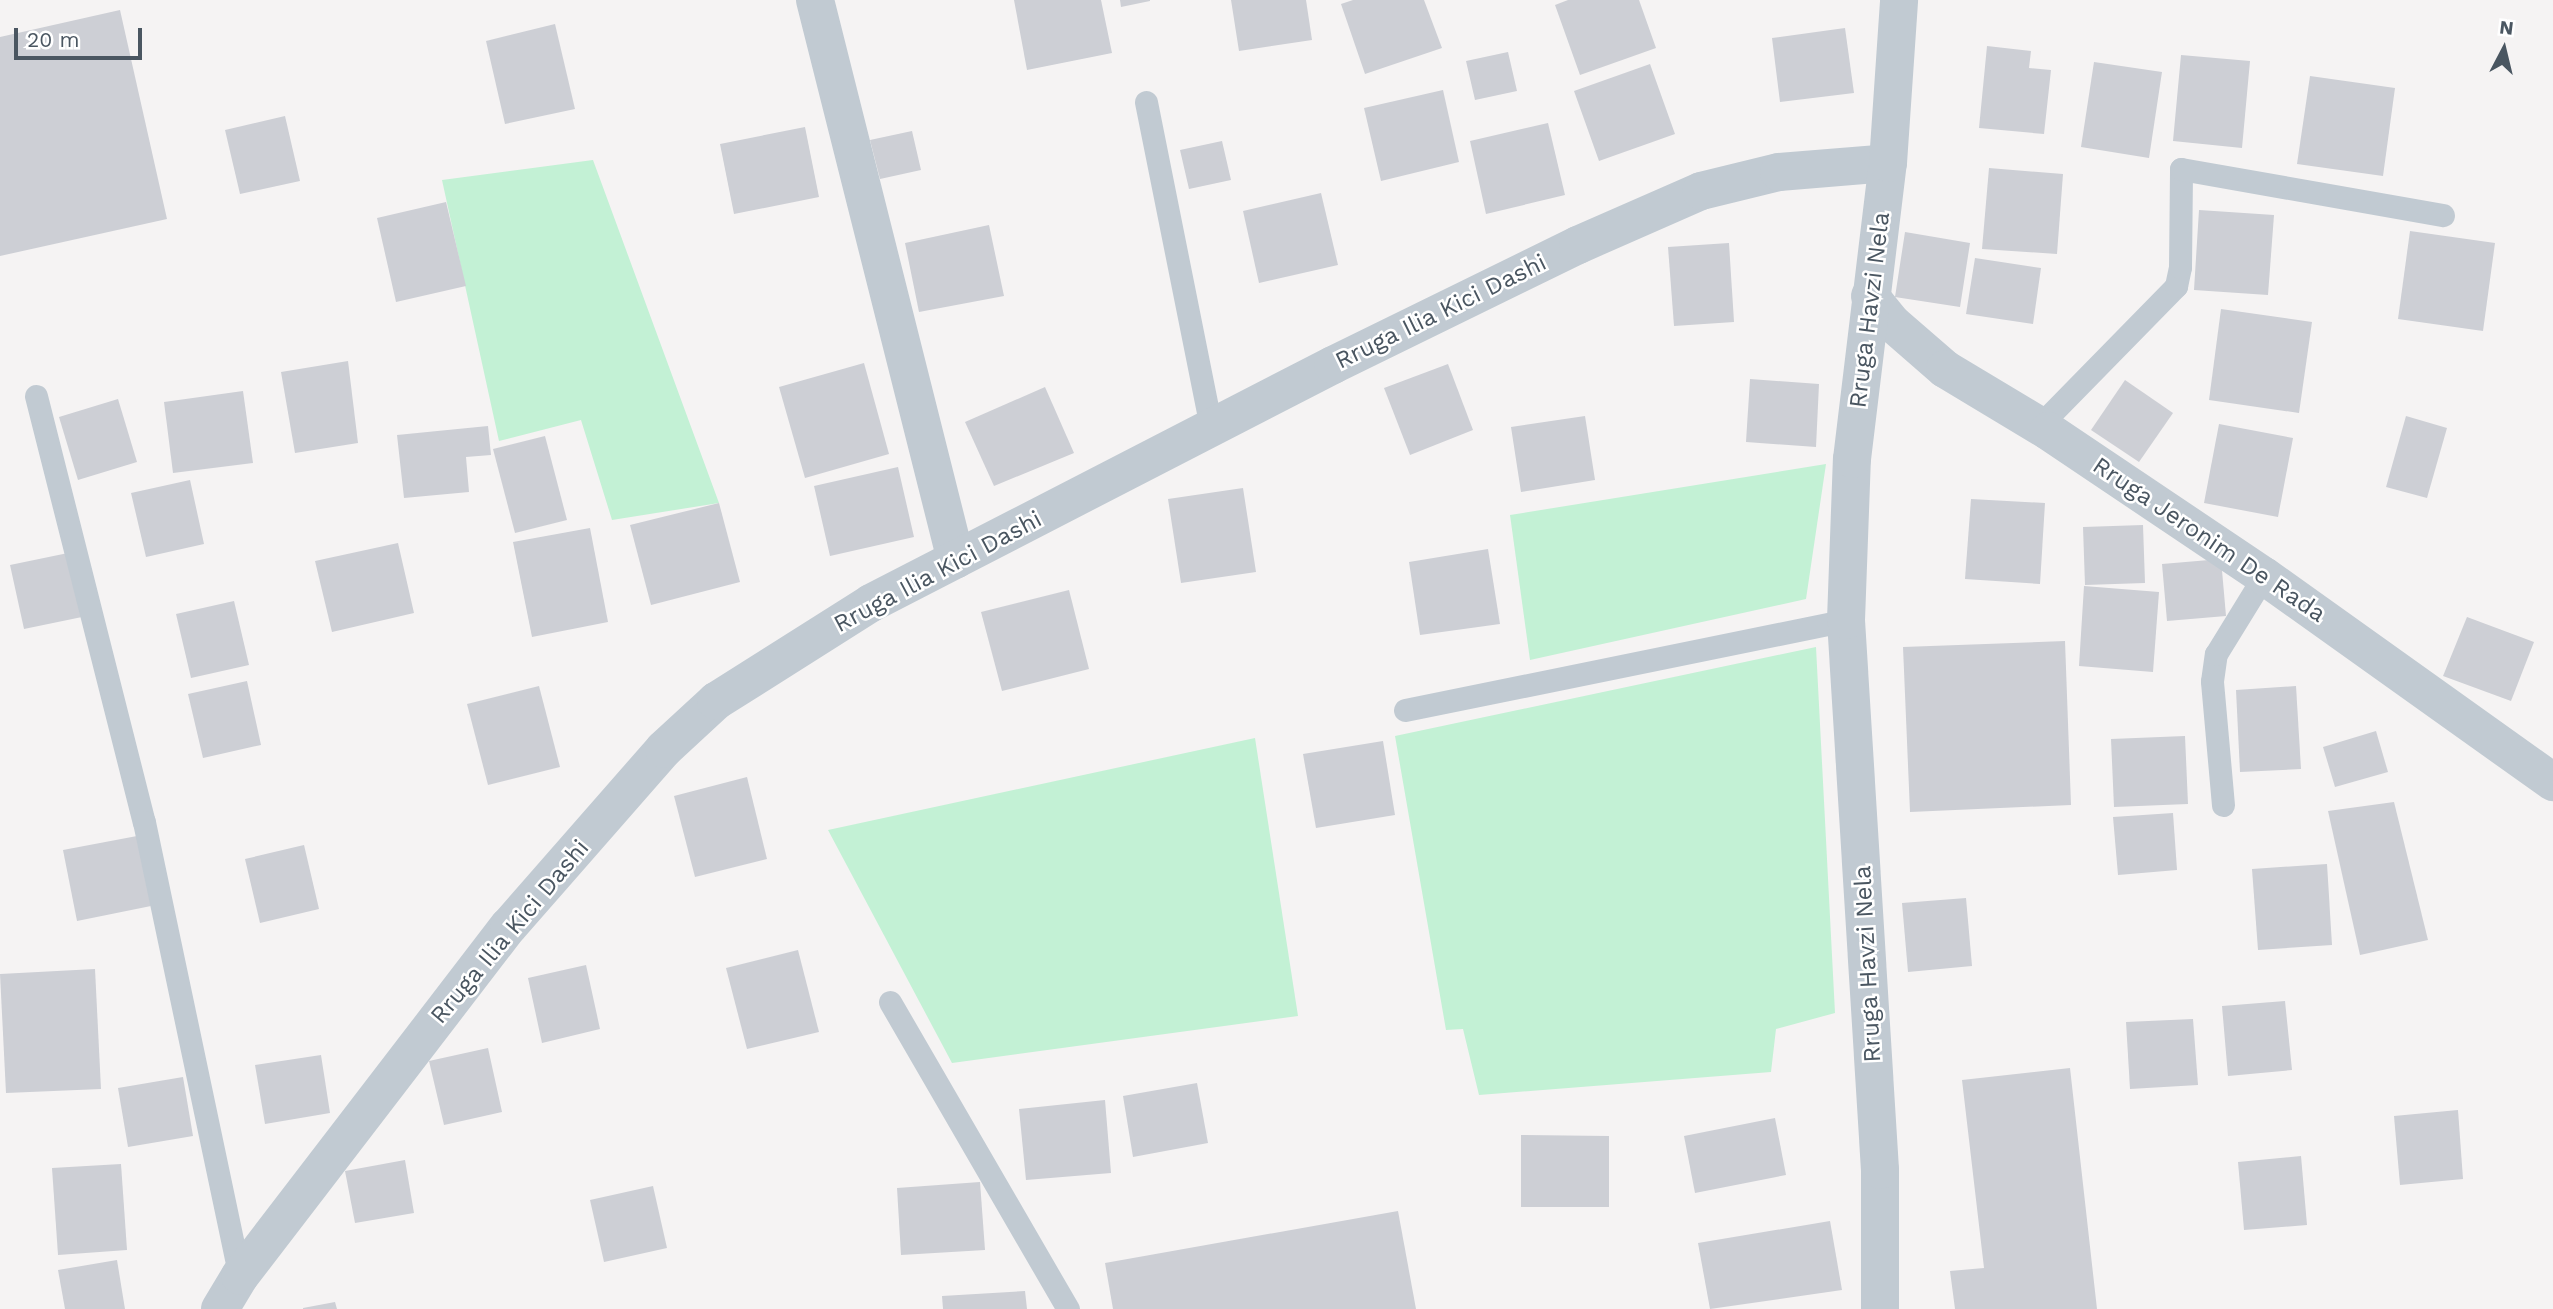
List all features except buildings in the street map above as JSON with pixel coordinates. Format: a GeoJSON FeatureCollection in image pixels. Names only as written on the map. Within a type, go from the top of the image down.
{"type":"FeatureCollection","features":[{"type":"Feature","properties":{"kind":"street"},"geometry":{"type":"LineString","coordinates":[[815,0],[956,560]]}},
{"type":"Feature","properties":{"kind":"street","name":"Rruga Havzi Nela"},"geometry":{"type":"LineString","coordinates":[[1880,1309],[1880,1170],[1846,620],[1852,459],[1888,163],[1899,0]]}},
{"type":"Feature","properties":{"kind":"street","name":"Rruga Ilia Kici Dashi"},"geometry":{"type":"LineString","coordinates":[[220,1309],[240,1276],[509,926],[664,749],[716,701],[870,603],[1210,428],[1578,245],[1701,191],[1779,172],[1888,163]]}},
{"type":"Feature","properties":{"kind":"street","name":"Rruga Jeronim De Rada"},"geometry":{"type":"LineString","coordinates":[[1870,296],[1892,323],[1945,369],[2039,426],[2264,576],[2553,782]]}},
{"type":"Feature","properties":{"kind":"lane"},"geometry":{"type":"LineString","coordinates":[[1146,103],[1210,428]]}},
{"type":"Feature","properties":{"kind":"lane"},"geometry":{"type":"LineString","coordinates":[[2039,426],[2166,301],[2176,286],[2180,267],[2180,169],[2443,215]]}},
{"type":"Feature","properties":{"kind":"lane"},"geometry":{"type":"LineString","coordinates":[[36,396],[144,822],[240,1276]]}},
{"type":"Feature","properties":{"kind":"lane"},"geometry":{"type":"LineString","coordinates":[[2223,805],[2212,681],[2216,654],[2264,576]]}},
{"type":"Feature","properties":{"kind":"lane"},"geometry":{"type":"LineString","coordinates":[[1405,710],[1846,620]]}},
{"type":"Feature","properties":{"kind":"lane"},"geometry":{"type":"LineString","coordinates":[[890,1002],[1068,1309]]}},
{"type":"Feature","properties":{"kind":"green space"},"geometry":{"type":"Polygon","coordinates":[[[593,160],[719,503],[612,520],[581,420],[499,441],[442,180],[593,160]]]}},
{"type":"Feature","properties":{"kind":"green space"},"geometry":{"type":"Polygon","coordinates":[[[1826,464],[1806,599],[1530,660],[1510,515],[1826,464]]]}},
{"type":"Feature","properties":{"kind":"green space"},"geometry":{"type":"Polygon","coordinates":[[[1816,647],[1835,1013],[1776,1029],[1771,1072],[1479,1095],[1463,1029],[1446,1030],[1395,736],[1816,647]]]}},
{"type":"Feature","properties":{"kind":"green space"},"geometry":{"type":"Polygon","coordinates":[[[1255,738],[1298,1016],[952,1063],[828,830],[1255,738]]]}}]}
